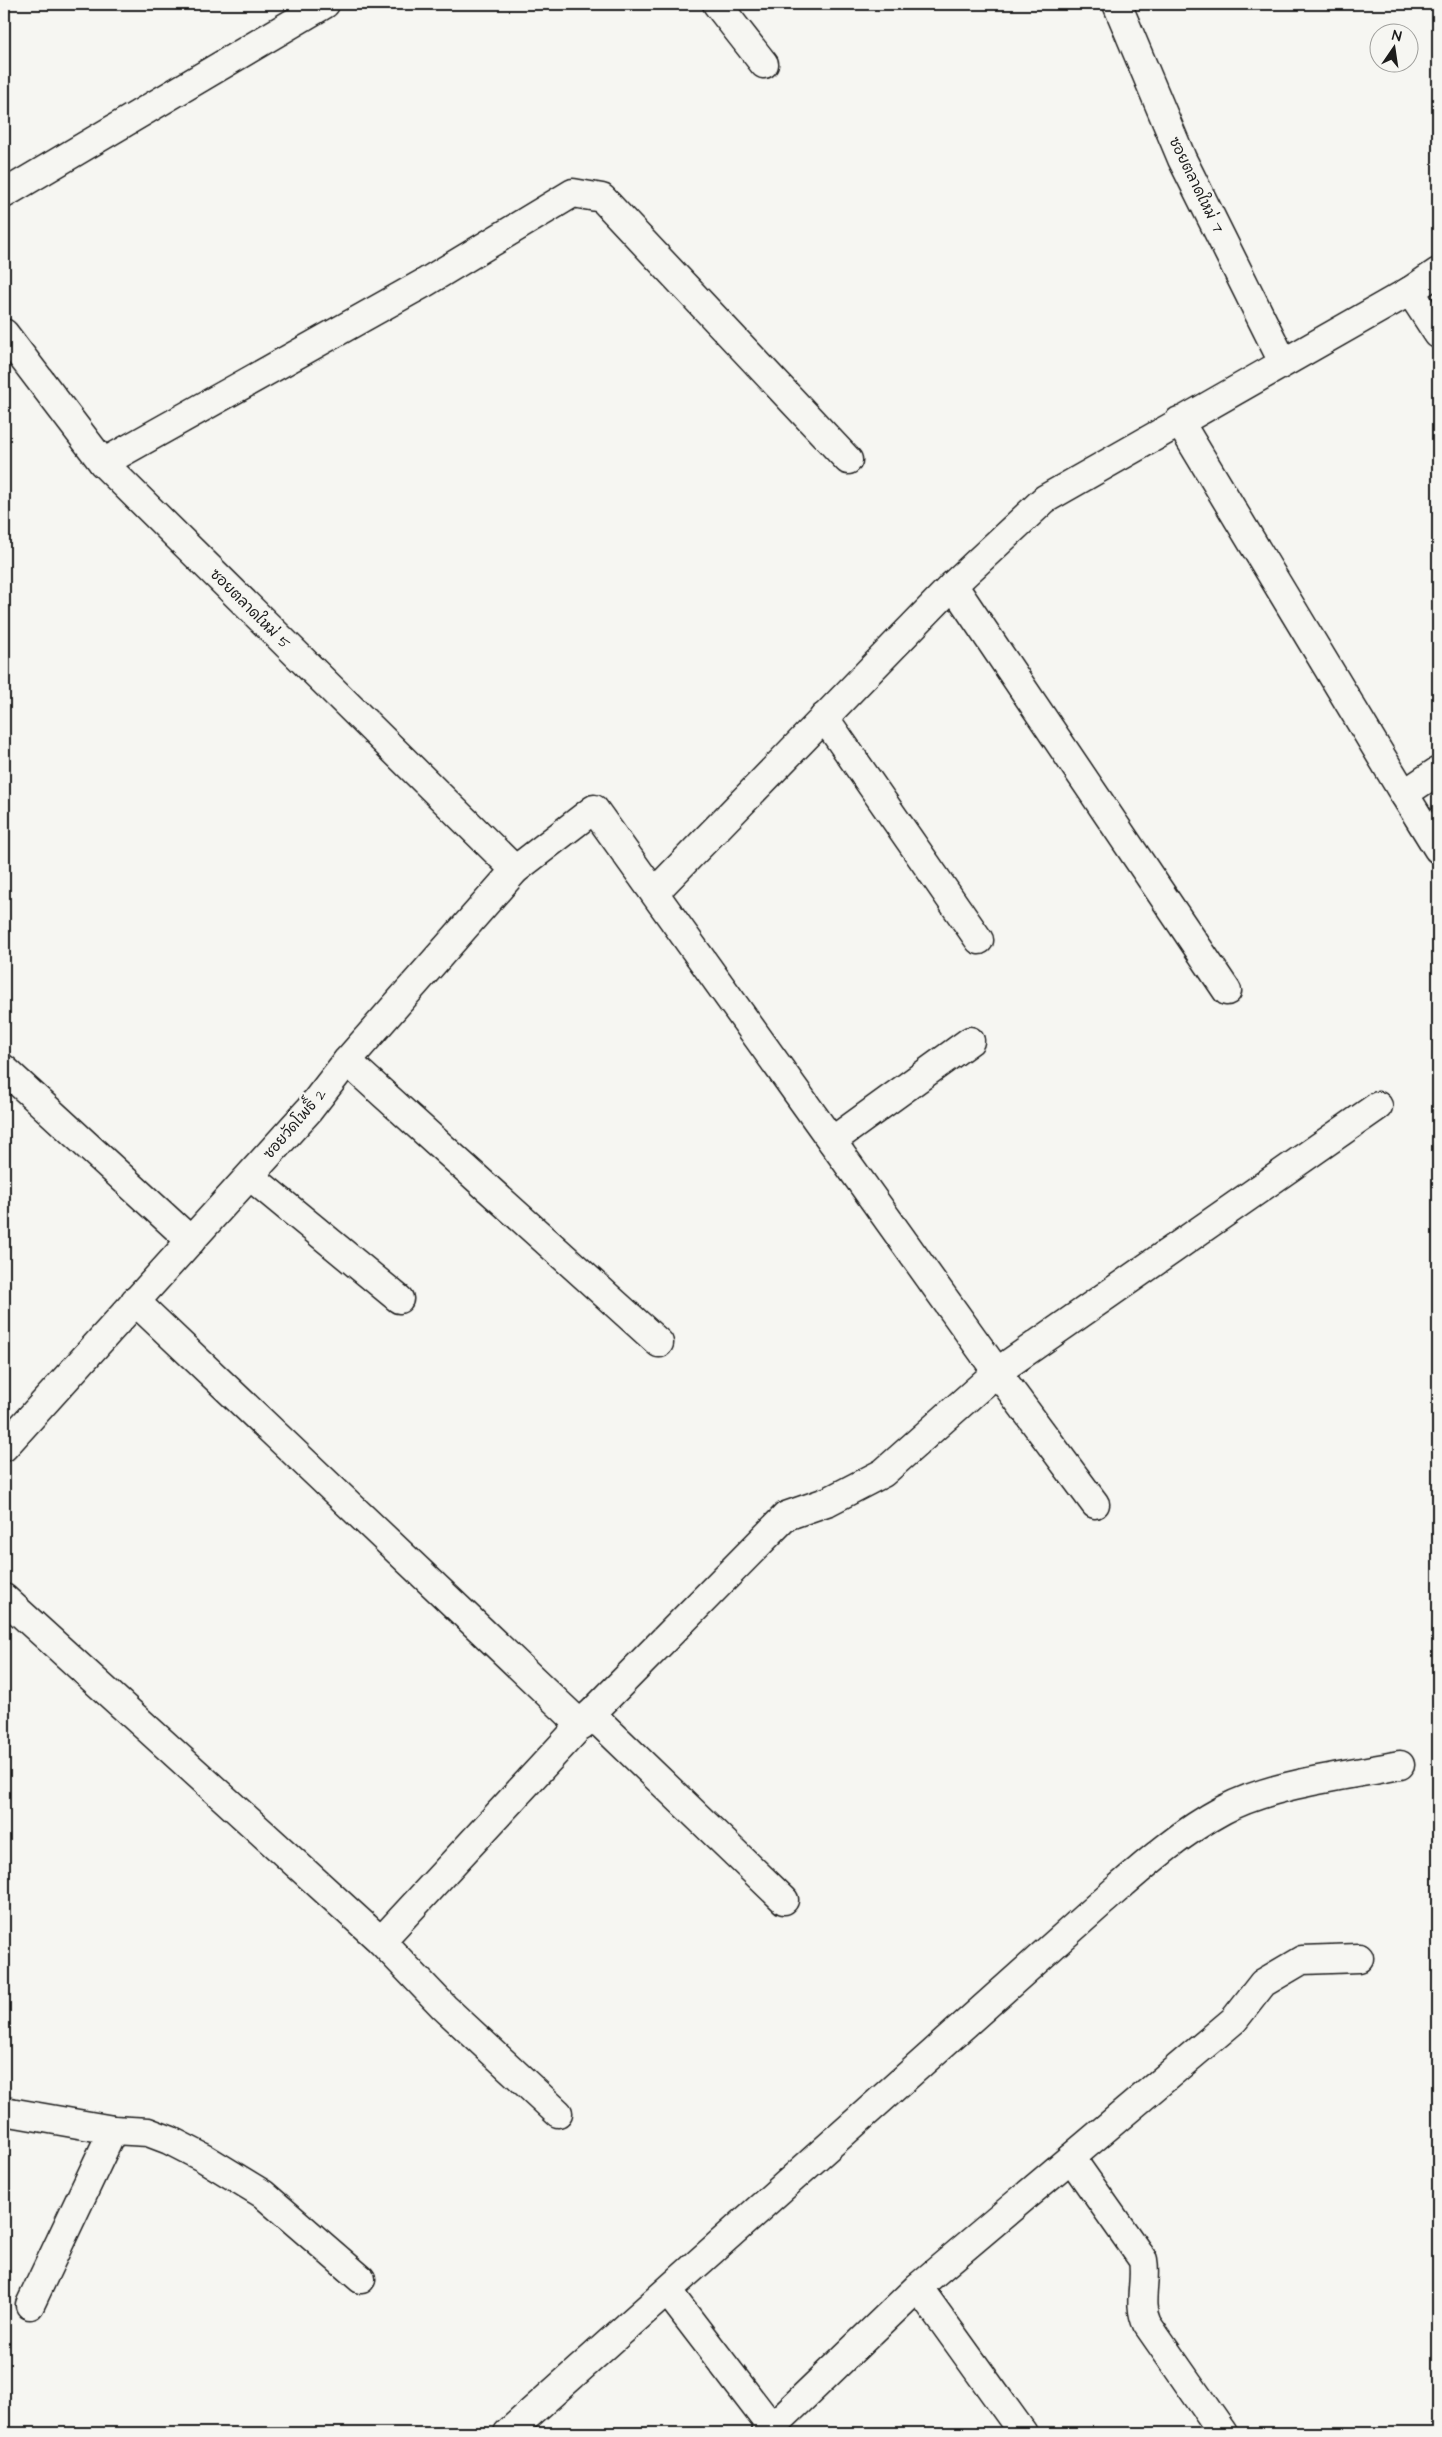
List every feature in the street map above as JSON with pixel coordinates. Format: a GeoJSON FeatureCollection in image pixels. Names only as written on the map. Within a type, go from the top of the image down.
{"type":"FeatureCollection","features":[{"type":"Feature","properties":{"kind":"street"},"geometry":{"type":"LineString","coordinates":[[4,194],[325,4]]}},
{"type":"Feature","properties":{"kind":"street"},"geometry":{"type":"LineString","coordinates":[[718,4],[764,64]]}},
{"type":"Feature","properties":{"kind":"street","name":"ซอยตลาดใหม่ 7"},"geometry":{"type":"LineString","coordinates":[[1117,4],[1182,159],[1283,362]]}},
{"type":"Feature","properties":{"kind":"street"},"geometry":{"type":"LineString","coordinates":[[103,464],[426,282],[573,193],[602,198],[848,460]]}},
{"type":"Feature","properties":{"kind":"street"},"geometry":{"type":"LineString","coordinates":[[1095,1504],[997,1372],[655,892],[953,585],[1045,499],[1410,291],[1438,272]]}},
{"type":"Feature","properties":{"kind":"street"},"geometry":{"type":"LineString","coordinates":[[1410,291],[1438,334]]}},
{"type":"Feature","properties":{"kind":"street","name":"ซอยตลาดใหม่ 5"},"geometry":{"type":"LineString","coordinates":[[4,333],[103,464],[515,870]]}},
{"type":"Feature","properties":{"kind":"street"},"geometry":{"type":"LineString","coordinates":[[1179,422],[1438,849]]}},
{"type":"Feature","properties":{"kind":"street"},"geometry":{"type":"LineString","coordinates":[[953,585],[1227,991]]}},
{"type":"Feature","properties":{"kind":"street"},"geometry":{"type":"LineString","coordinates":[[824,717],[979,940]]}},
{"type":"Feature","properties":{"kind":"street"},"geometry":{"type":"LineString","coordinates":[[1404,794],[1438,771]]}},
{"type":"Feature","properties":{"kind":"street","name":"ซอยวัดโพธิ์ 2"},"geometry":{"type":"LineString","coordinates":[[4,1447],[309,1110],[347,1061],[515,870],[594,809],[655,892]]}},
{"type":"Feature","properties":{"kind":"street"},"geometry":{"type":"LineString","coordinates":[[832,1141],[970,1041]]}},
{"type":"Feature","properties":{"kind":"street"},"geometry":{"type":"LineString","coordinates":[[347,1061],[659,1343]]}},
{"type":"Feature","properties":{"kind":"street"},"geometry":{"type":"LineString","coordinates":[[4,1069],[191,1241]]}},
{"type":"Feature","properties":{"kind":"street"},"geometry":{"type":"LineString","coordinates":[[381,1941],[586,1720],[786,1516],[829,1501],[883,1474],[997,1372],[1378,1106]]}},
{"type":"Feature","properties":{"kind":"street"},"geometry":{"type":"LineString","coordinates":[[250,1176],[399,1299]]}},
{"type":"Feature","properties":{"kind":"street"},"geometry":{"type":"LineString","coordinates":[[135,1301],[586,1720],[784,1900]]}},
{"type":"Feature","properties":{"kind":"street"},"geometry":{"type":"LineString","coordinates":[[4,1598],[381,1941],[444,2007],[558,2113]]}},
{"type":"Feature","properties":{"kind":"street"},"geometry":{"type":"LineString","coordinates":[[508,2433],[668,2292],[1102,1902],[1177,1839],[1224,1809],[1275,1790],[1400,1765]]}},
{"type":"Feature","properties":{"kind":"street"},"geometry":{"type":"LineString","coordinates":[[668,2292],[771,2431],[918,2287],[1234,2020],[1263,1983],[1302,1960],[1359,1958]]}},
{"type":"Feature","properties":{"kind":"street"},"geometry":{"type":"LineString","coordinates":[[4,2111],[112,2130],[148,2132],[204,2158],[263,2194],[361,2279]]}},
{"type":"Feature","properties":{"kind":"street"},"geometry":{"type":"LineString","coordinates":[[30,2305],[112,2130]]}},
{"type":"Feature","properties":{"kind":"street"},"geometry":{"type":"LineString","coordinates":[[1071,2158],[1143,2260],[1145,2273],[1142,2315],[1223,2433]]}},
{"type":"Feature","properties":{"kind":"street"},"geometry":{"type":"LineString","coordinates":[[918,2287],[1023,2433]]}}]}
